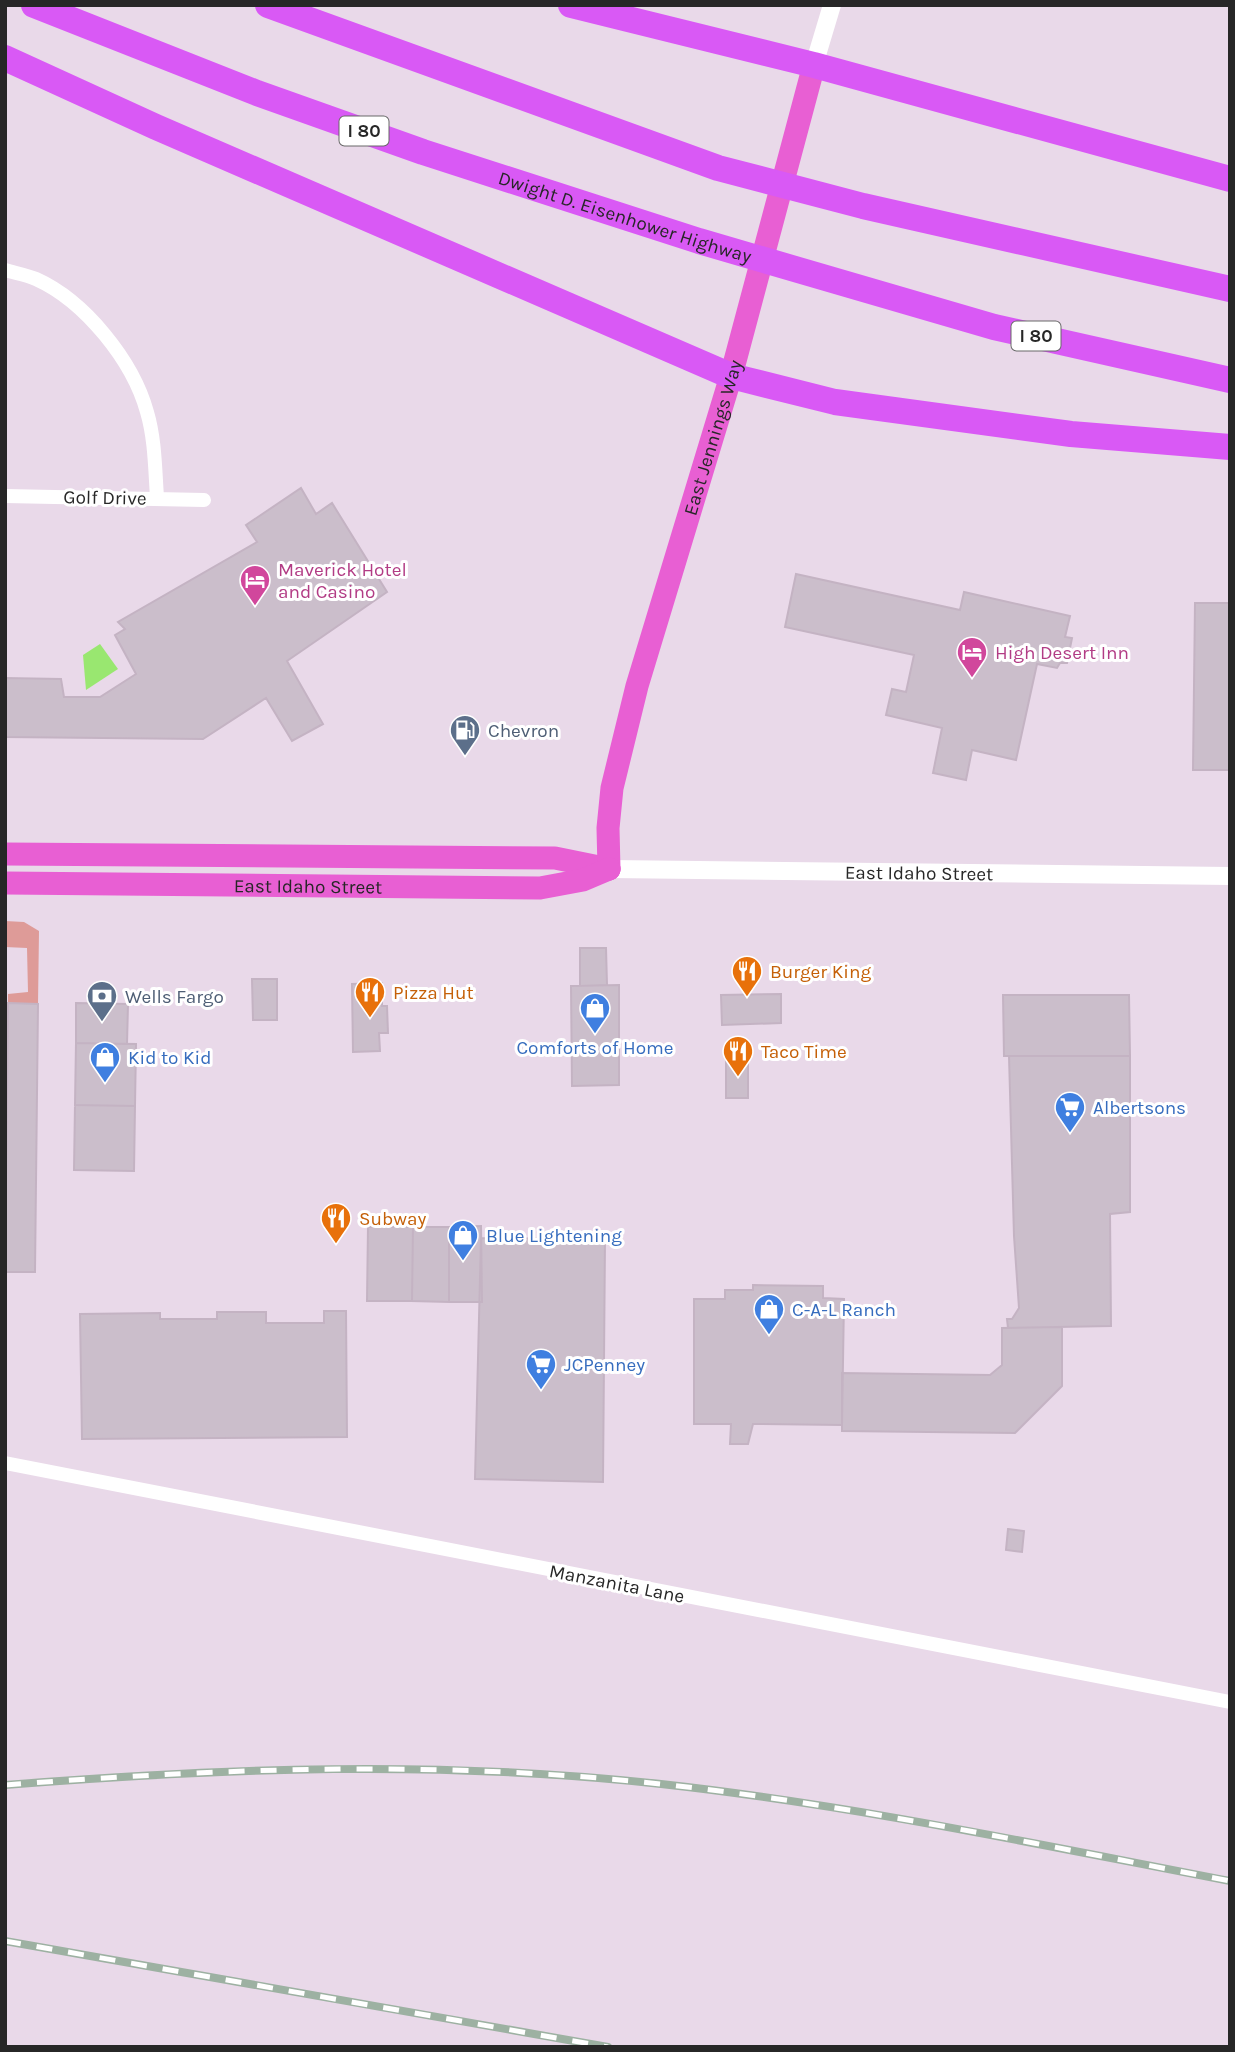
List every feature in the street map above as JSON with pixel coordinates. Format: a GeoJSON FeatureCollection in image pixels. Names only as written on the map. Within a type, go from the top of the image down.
{"type":"FeatureCollection","features":[{"type":"Feature","properties":{"kind":"highway","name":"Dwight D. Eisenhower Highway"},"geometry":{"type":"LineString","coordinates":[[34,5],[257,93],[423,152],[699,241],[995,327],[1230,380]]}},
{"type":"Feature","properties":{"kind":"highway"},"geometry":{"type":"LineString","coordinates":[[268,5],[718,169],[863,206],[1230,289]]}},
{"type":"Feature","properties":{"kind":"highway"},"geometry":{"type":"LineString","coordinates":[[571,5],[814,65],[1230,179]]}},
{"type":"Feature","properties":{"kind":"highway"},"geometry":{"type":"LineString","coordinates":[[5,58],[156,127],[730,376],[835,402],[1071,434],[1230,447]]}},
{"type":"Feature","properties":{"kind":"main road","name":"East Jennings Way"},"geometry":{"type":"LineString","coordinates":[[608,870],[612,788],[628,724],[730,376],[814,65]]}},
{"type":"Feature","properties":{"kind":"main road","name":"East Idaho Street"},"geometry":{"type":"LineString","coordinates":[[5,853],[540,858],[569,859],[608,870]]}},
{"type":"Feature","properties":{"kind":"main road","name":"East Idaho Street"},"geometry":{"type":"LineString","coordinates":[[5,883],[540,888],[576,882],[608,870]]}},
{"type":"Feature","properties":{"kind":"street","name":"East Jennings Way"},"geometry":{"type":"LineString","coordinates":[[814,65],[832,5]]}},
{"type":"Feature","properties":{"kind":"street"},"geometry":{"type":"LineString","coordinates":[[5,270],[36,279],[54,290],[88,316],[116,347],[136,381],[148,412],[157,497]]}},
{"type":"Feature","properties":{"kind":"street","name":"Golf Drive"},"geometry":{"type":"LineString","coordinates":[[5,496],[204,500]]}},
{"type":"Feature","properties":{"kind":"street","name":"East Idaho Street"},"geometry":{"type":"LineString","coordinates":[[608,870],[1230,876]]}},
{"type":"Feature","properties":{"kind":"street","name":"Manzanita Lane"},"geometry":{"type":"LineString","coordinates":[[5,1463],[1230,1702]]}},
{"type":"Feature","properties":{"kind":"shaded area"},"geometry":{"type":"Polygon","coordinates":[[[100,644],[118,669],[86,690],[83,655],[100,644]]]}},
{"type":"Feature","properties":{"kind":"shaded area"},"geometry":{"type":"Polygon","coordinates":[[[5,921],[24,922],[39,931],[38,1004],[8,1003],[8,994],[28,992],[27,948],[5,947],[5,921]]]}},
{"type":"Feature","properties":{"kind":"building","name":"Maverick Hotel and Casino"},"geometry":{"type":"Polygon","coordinates":[[[301,488],[316,514],[332,503],[387,592],[287,661],[323,724],[292,741],[266,698],[203,739],[5,737],[5,678],[61,679],[64,697],[100,697],[136,674],[115,635],[125,629],[118,622],[257,542],[246,525],[301,488]]]}},
{"type":"Feature","properties":{"kind":"building","name":"High Desert Inn"},"geometry":{"type":"Polygon","coordinates":[[[796,574],[960,610],[964,592],[1070,616],[1065,637],[1072,638],[1067,663],[1060,663],[1057,668],[1037,664],[1016,760],[972,750],[966,780],[933,773],[942,728],[886,715],[892,689],[906,692],[914,655],[785,627],[796,574]]]}},
{"type":"Feature","properties":{"kind":"building"},"geometry":{"type":"Polygon","coordinates":[[[1195,603],[1230,603],[1230,770],[1193,770],[1195,603]]]}},
{"type":"Feature","properties":{"kind":"building"},"geometry":{"type":"Polygon","coordinates":[[[580,948],[606,948],[607,985],[580,986],[580,948]]]}},
{"type":"Feature","properties":{"kind":"building"},"geometry":{"type":"Polygon","coordinates":[[[252,979],[277,979],[277,1020],[253,1020],[252,979]]]}},
{"type":"Feature","properties":{"kind":"building","name":"Pizza Hut"},"geometry":{"type":"Polygon","coordinates":[[[382,983],[382,1006],[387,1006],[388,1033],[379,1033],[380,1051],[353,1052],[352,984],[382,983]]]}},
{"type":"Feature","properties":{"kind":"building","name":"Comforts of Home"},"geometry":{"type":"Polygon","coordinates":[[[619,985],[619,1085],[572,1086],[571,986],[619,985]]]}},
{"type":"Feature","properties":{"kind":"building"},"geometry":{"type":"Polygon","coordinates":[[[781,994],[781,1023],[722,1025],[721,995],[781,994]]]}},
{"type":"Feature","properties":{"kind":"building"},"geometry":{"type":"Polygon","coordinates":[[[1003,995],[1129,995],[1130,1056],[1004,1056],[1003,995]]]}},
{"type":"Feature","properties":{"kind":"building"},"geometry":{"type":"Polygon","coordinates":[[[8,1003],[38,1004],[35,1272],[5,1272],[8,1003]]]}},
{"type":"Feature","properties":{"kind":"building","name":"Wells Fargo"},"geometry":{"type":"Polygon","coordinates":[[[76,1003],[128,1004],[127,1044],[76,1043],[76,1003]]]}},
{"type":"Feature","properties":{"kind":"building"},"geometry":{"type":"Polygon","coordinates":[[[76,1043],[136,1044],[135,1106],[75,1105],[76,1043]]]}},
{"type":"Feature","properties":{"kind":"building","name":"Albertsons"},"geometry":{"type":"Polygon","coordinates":[[[1009,1056],[1130,1056],[1130,1212],[1110,1214],[1111,1326],[1008,1328],[1007,1319],[1012,1319],[1019,1308],[1014,1236],[1009,1056]]]}},
{"type":"Feature","properties":{"kind":"building"},"geometry":{"type":"Polygon","coordinates":[[[726,1059],[748,1059],[748,1098],[726,1098],[726,1059]]]}},
{"type":"Feature","properties":{"kind":"building"},"geometry":{"type":"Polygon","coordinates":[[[75,1105],[135,1106],[134,1171],[74,1170],[75,1105]]]}},
{"type":"Feature","properties":{"kind":"building"},"geometry":{"type":"Polygon","coordinates":[[[481,1226],[482,1302],[449,1302],[449,1227],[481,1226]]]}},
{"type":"Feature","properties":{"kind":"building"},"geometry":{"type":"Polygon","coordinates":[[[368,1227],[413,1227],[412,1301],[367,1301],[368,1227]]]}},
{"type":"Feature","properties":{"kind":"building"},"geometry":{"type":"Polygon","coordinates":[[[413,1227],[449,1227],[449,1302],[412,1301],[413,1227]]]}},
{"type":"Feature","properties":{"kind":"building","name":"JCPenney"},"geometry":{"type":"Polygon","coordinates":[[[481,1238],[605,1239],[603,1482],[475,1479],[481,1238]]]}},
{"type":"Feature","properties":{"kind":"building","name":"C-A-L Ranch"},"geometry":{"type":"Polygon","coordinates":[[[753,1285],[823,1286],[823,1298],[844,1299],[842,1425],[753,1424],[748,1444],[730,1444],[731,1424],[694,1424],[694,1299],[725,1299],[725,1290],[753,1290],[753,1285]]]}},
{"type":"Feature","properties":{"kind":"building"},"geometry":{"type":"Polygon","coordinates":[[[324,1311],[346,1311],[347,1437],[82,1439],[80,1314],[160,1313],[160,1319],[217,1319],[217,1312],[266,1312],[266,1323],[324,1323],[324,1311]]]}},
{"type":"Feature","properties":{"kind":"building"},"geometry":{"type":"Polygon","coordinates":[[[1062,1327],[1062,1386],[1015,1433],[842,1431],[842,1373],[990,1375],[1002,1365],[1002,1328],[1062,1327]]]}},
{"type":"Feature","properties":{"kind":"building"},"geometry":{"type":"Polygon","coordinates":[[[1008,1529],[1024,1531],[1022,1552],[1006,1550],[1008,1529]]]}},
{"type":"Feature","properties":{"kind":"railway"},"geometry":{"type":"LineString","coordinates":[[5,1785],[169,1774],[333,1769],[415,1769],[579,1776],[804,1803],[947,1827],[1230,1881]]}},
{"type":"Feature","properties":{"kind":"railway"},"geometry":{"type":"LineString","coordinates":[[5,1941],[608,2047]]}},
{"type":"Feature","properties":{"kind":"place","name":"Maverick Hotel and Casino"},"geometry":{"type":"Point","coordinates":[255,607]}},
{"type":"Feature","properties":{"kind":"place","name":"High Desert Inn"},"geometry":{"type":"Point","coordinates":[972,679]}},
{"type":"Feature","properties":{"kind":"place","name":"Chevron"},"geometry":{"type":"Point","coordinates":[465,757]}},
{"type":"Feature","properties":{"kind":"place","name":"Burger King"},"geometry":{"type":"Point","coordinates":[747,998]}},
{"type":"Feature","properties":{"kind":"place","name":"Pizza Hut"},"geometry":{"type":"Point","coordinates":[370,1019]}},
{"type":"Feature","properties":{"kind":"place","name":"Wells Fargo"},"geometry":{"type":"Point","coordinates":[102,1023]}},
{"type":"Feature","properties":{"kind":"place","name":"Comforts of Home"},"geometry":{"type":"Point","coordinates":[595,1035]}},
{"type":"Feature","properties":{"kind":"place","name":"Taco Time"},"geometry":{"type":"Point","coordinates":[738,1078]}},
{"type":"Feature","properties":{"kind":"place","name":"Kid to Kid"},"geometry":{"type":"Point","coordinates":[105,1084]}},
{"type":"Feature","properties":{"kind":"place","name":"Albertsons"},"geometry":{"type":"Point","coordinates":[1070,1134]}},
{"type":"Feature","properties":{"kind":"place","name":"Subway"},"geometry":{"type":"Point","coordinates":[336,1245]}},
{"type":"Feature","properties":{"kind":"place","name":"Blue Lightening"},"geometry":{"type":"Point","coordinates":[463,1262]}},
{"type":"Feature","properties":{"kind":"place","name":"C-A-L Ranch"},"geometry":{"type":"Point","coordinates":[769,1336]}},
{"type":"Feature","properties":{"kind":"place","name":"JCPenney"},"geometry":{"type":"Point","coordinates":[541,1391]}}]}
